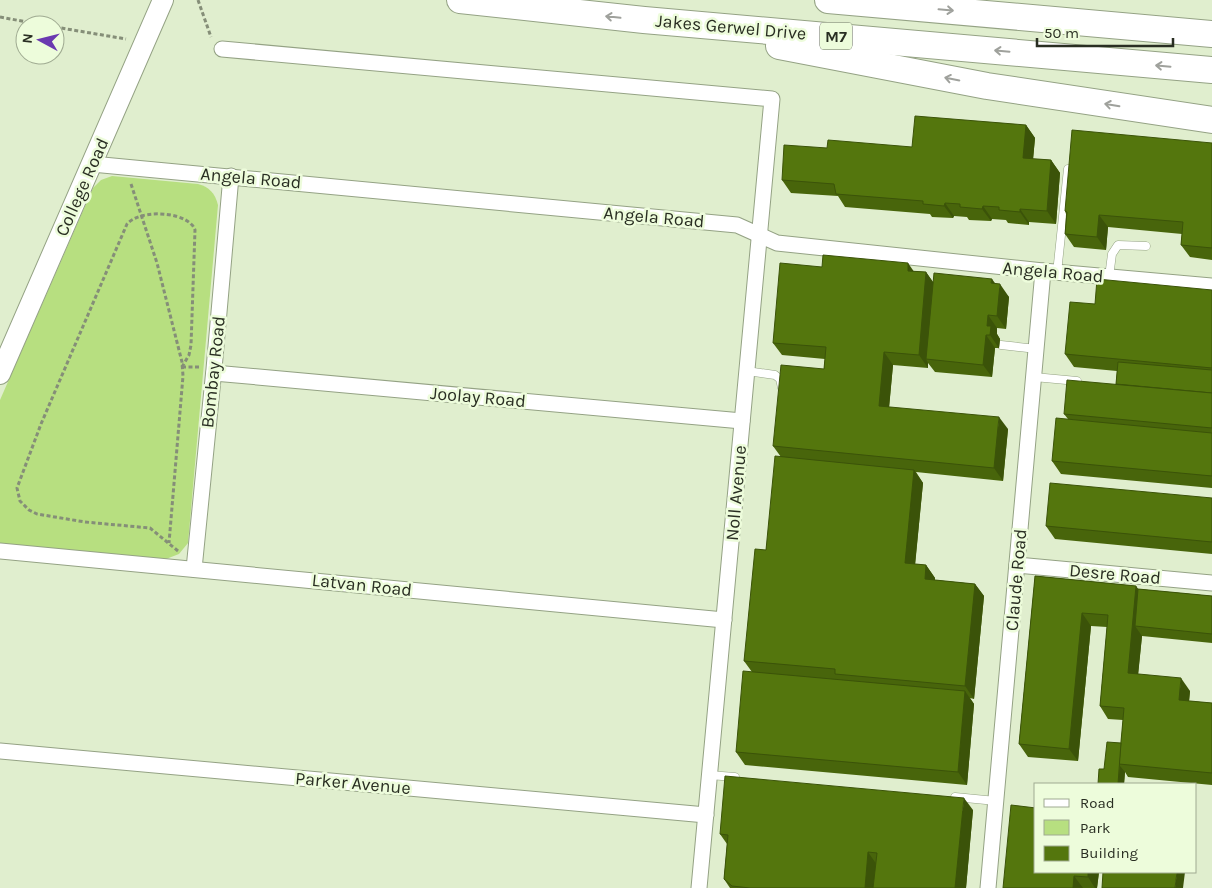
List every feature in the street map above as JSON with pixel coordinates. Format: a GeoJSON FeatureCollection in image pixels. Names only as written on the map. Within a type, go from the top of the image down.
{"type":"FeatureCollection","features":[{"type":"Feature","properties":{"kind":"highway","name":"Jakes Gerwel Drive"},"geometry":{"type":"LineString","coordinates":[[460,0],[644,20],[1212,70]]}},
{"type":"Feature","properties":{"kind":"highway","name":"M7"},"geometry":{"type":"LineString","coordinates":[[828,0],[1212,34]]}},
{"type":"Feature","properties":{"kind":"highway"},"geometry":{"type":"LineString","coordinates":[[644,20],[987,86],[1212,120]]}},
{"type":"Feature","properties":{"kind":"street","name":"College Road"},"geometry":{"type":"LineString","coordinates":[[0,374],[163,0]]}},
{"type":"Feature","properties":{"kind":"street","name":"Noll Avenue"},"geometry":{"type":"LineString","coordinates":[[222,49],[772,98],[699,888]]}},
{"type":"Feature","properties":{"kind":"street","name":"Angela Road"},"geometry":{"type":"LineString","coordinates":[[92,164],[737,225],[776,243],[1050,272],[1212,286]]}},
{"type":"Feature","properties":{"kind":"street","name":"Bombay Road"},"geometry":{"type":"LineString","coordinates":[[194,569],[214,373],[231,176]]}},
{"type":"Feature","properties":{"kind":"street","name":"Claude Road"},"geometry":{"type":"LineString","coordinates":[[988,888],[1036,349],[1050,272]]}},
{"type":"Feature","properties":{"kind":"street","name":"Joolay Road"},"geometry":{"type":"LineString","coordinates":[[214,373],[742,421]]}},
{"type":"Feature","properties":{"kind":"street","name":"Latvan Road"},"geometry":{"type":"LineString","coordinates":[[0,551],[724,620]]}},
{"type":"Feature","properties":{"kind":"street","name":"Desre Road"},"geometry":{"type":"LineString","coordinates":[[1017,565],[1212,583]]}},
{"type":"Feature","properties":{"kind":"street","name":"Parker Avenue"},"geometry":{"type":"LineString","coordinates":[[0,751],[706,815]]}},
{"type":"Feature","properties":{"kind":"lane"},"geometry":{"type":"LineString","coordinates":[[1050,272],[1068,168]]}},
{"type":"Feature","properties":{"kind":"lane"},"geometry":{"type":"LineString","coordinates":[[1109,277],[1112,254],[1118,245],[1146,246]]}},
{"type":"Feature","properties":{"kind":"lane"},"geometry":{"type":"LineString","coordinates":[[1001,345],[1036,349]]}},
{"type":"Feature","properties":{"kind":"lane"},"geometry":{"type":"LineString","coordinates":[[747,371],[775,376],[780,379],[783,391],[782,400]]}},
{"type":"Feature","properties":{"kind":"lane"},"geometry":{"type":"LineString","coordinates":[[1034,377],[1090,383]]}},
{"type":"Feature","properties":{"kind":"lane"},"geometry":{"type":"LineString","coordinates":[[710,774],[744,778]]}},
{"type":"Feature","properties":{"kind":"lane"},"geometry":{"type":"LineString","coordinates":[[943,796],[996,801]]}},
{"type":"Feature","properties":{"kind":"path"},"geometry":{"type":"LineString","coordinates":[[198,0],[212,40],[222,49]]}},
{"type":"Feature","properties":{"kind":"path"},"geometry":{"type":"LineString","coordinates":[[0,17],[15,20]]}},
{"type":"Feature","properties":{"kind":"path"},"geometry":{"type":"LineString","coordinates":[[65,29],[132,40]]}},
{"type":"Feature","properties":{"kind":"path"},"geometry":{"type":"LineString","coordinates":[[130,181],[157,263],[182,367],[169,543]]}},
{"type":"Feature","properties":{"kind":"path"},"geometry":{"type":"LineString","coordinates":[[180,552],[150,528],[85,522],[37,514],[29,510],[20,501],[17,488],[41,424],[127,224],[130,220],[146,214],[173,215],[191,224],[195,230],[192,345],[182,367]]}},
{"type":"Feature","properties":{"kind":"green space"},"geometry":{"type":"Polygon","coordinates":[[[112,176],[198,184],[211,191],[218,205],[188,543],[179,554],[166,559],[0,544],[0,400],[93,188],[101,180],[112,176]]]}},
{"type":"Feature","properties":{"kind":"building"},"geometry":{"type":"Polygon","coordinates":[[[915,116],[1026,125],[1023,158],[1051,160],[1047,211],[1020,209],[1020,212],[999,210],[999,207],[983,206],[982,209],[960,207],[960,204],[945,203],[944,206],[923,204],[923,201],[836,194],[834,184],[782,180],[784,145],[827,148],[828,140],[912,147],[915,116]]]}},
{"type":"Feature","properties":{"kind":"building"},"geometry":{"type":"Polygon","coordinates":[[[1072,130],[1212,143],[1212,248],[1181,245],[1183,222],[1099,215],[1097,237],[1065,234],[1067,212],[1065,211],[1072,130]]]}},
{"type":"Feature","properties":{"kind":"building"},"geometry":{"type":"Polygon","coordinates":[[[823,255],[908,263],[908,271],[926,272],[919,355],[884,352],[879,406],[999,417],[994,468],[773,446],[781,365],[824,369],[826,347],[773,343],[780,263],[822,267],[823,255]]]}},
{"type":"Feature","properties":{"kind":"building"},"geometry":{"type":"Polygon","coordinates":[[[934,273],[992,279],[991,283],[1000,284],[997,316],[988,315],[987,326],[991,326],[990,335],[986,335],[983,365],[926,359],[934,273]]]}},
{"type":"Feature","properties":{"kind":"building"},"geometry":{"type":"Polygon","coordinates":[[[1097,279],[1212,290],[1212,368],[1065,354],[1070,302],[1095,304],[1097,279]]]}},
{"type":"Feature","properties":{"kind":"building"},"geometry":{"type":"Polygon","coordinates":[[[1118,362],[1212,370],[1212,393],[1116,384],[1118,362]]]}},
{"type":"Feature","properties":{"kind":"building"},"geometry":{"type":"Polygon","coordinates":[[[1067,380],[1212,393],[1212,428],[1064,414],[1067,380]]]}},
{"type":"Feature","properties":{"kind":"building"},"geometry":{"type":"Polygon","coordinates":[[[1056,418],[1212,433],[1212,476],[1052,461],[1056,418]]]}},
{"type":"Feature","properties":{"kind":"building"},"geometry":{"type":"Polygon","coordinates":[[[775,456],[914,470],[905,563],[926,565],[925,579],[975,584],[965,686],[835,674],[835,669],[744,661],[755,549],[766,550],[775,456]]]}},
{"type":"Feature","properties":{"kind":"building"},"geometry":{"type":"Polygon","coordinates":[[[1050,483],[1212,498],[1212,542],[1046,526],[1050,483]]]}},
{"type":"Feature","properties":{"kind":"building"},"geometry":{"type":"Polygon","coordinates":[[[1035,576],[1136,586],[1128,673],[1181,678],[1179,700],[1212,703],[1212,773],[1119,764],[1124,708],[1100,706],[1108,615],[1082,613],[1069,749],[1019,744],[1035,576]]]}},
{"type":"Feature","properties":{"kind":"building"},"geometry":{"type":"Polygon","coordinates":[[[1138,589],[1212,596],[1212,634],[1135,626],[1138,589]]]}},
{"type":"Feature","properties":{"kind":"building"},"geometry":{"type":"Polygon","coordinates":[[[743,671],[965,691],[958,772],[736,752],[743,671]]]}},
{"type":"Feature","properties":{"kind":"building"},"geometry":{"type":"Polygon","coordinates":[[[1107,742],[1121,743],[1118,783],[1098,783],[1099,769],[1104,769],[1107,742]]]}},
{"type":"Feature","properties":{"kind":"building"},"geometry":{"type":"Polygon","coordinates":[[[725,776],[964,798],[955,888],[873,888],[877,853],[868,852],[865,888],[750,888],[732,886],[724,879],[728,835],[720,834],[725,776]]]}},
{"type":"Feature","properties":{"kind":"building"},"geometry":{"type":"Polygon","coordinates":[[[1011,805],[1034,808],[1034,873],[1088,873],[1088,877],[1074,876],[1073,888],[1003,888],[1011,805]]]}},
{"type":"Feature","properties":{"kind":"building"},"geometry":{"type":"Polygon","coordinates":[[[1103,873],[1177,873],[1175,888],[1102,888],[1103,873]]]}}]}
